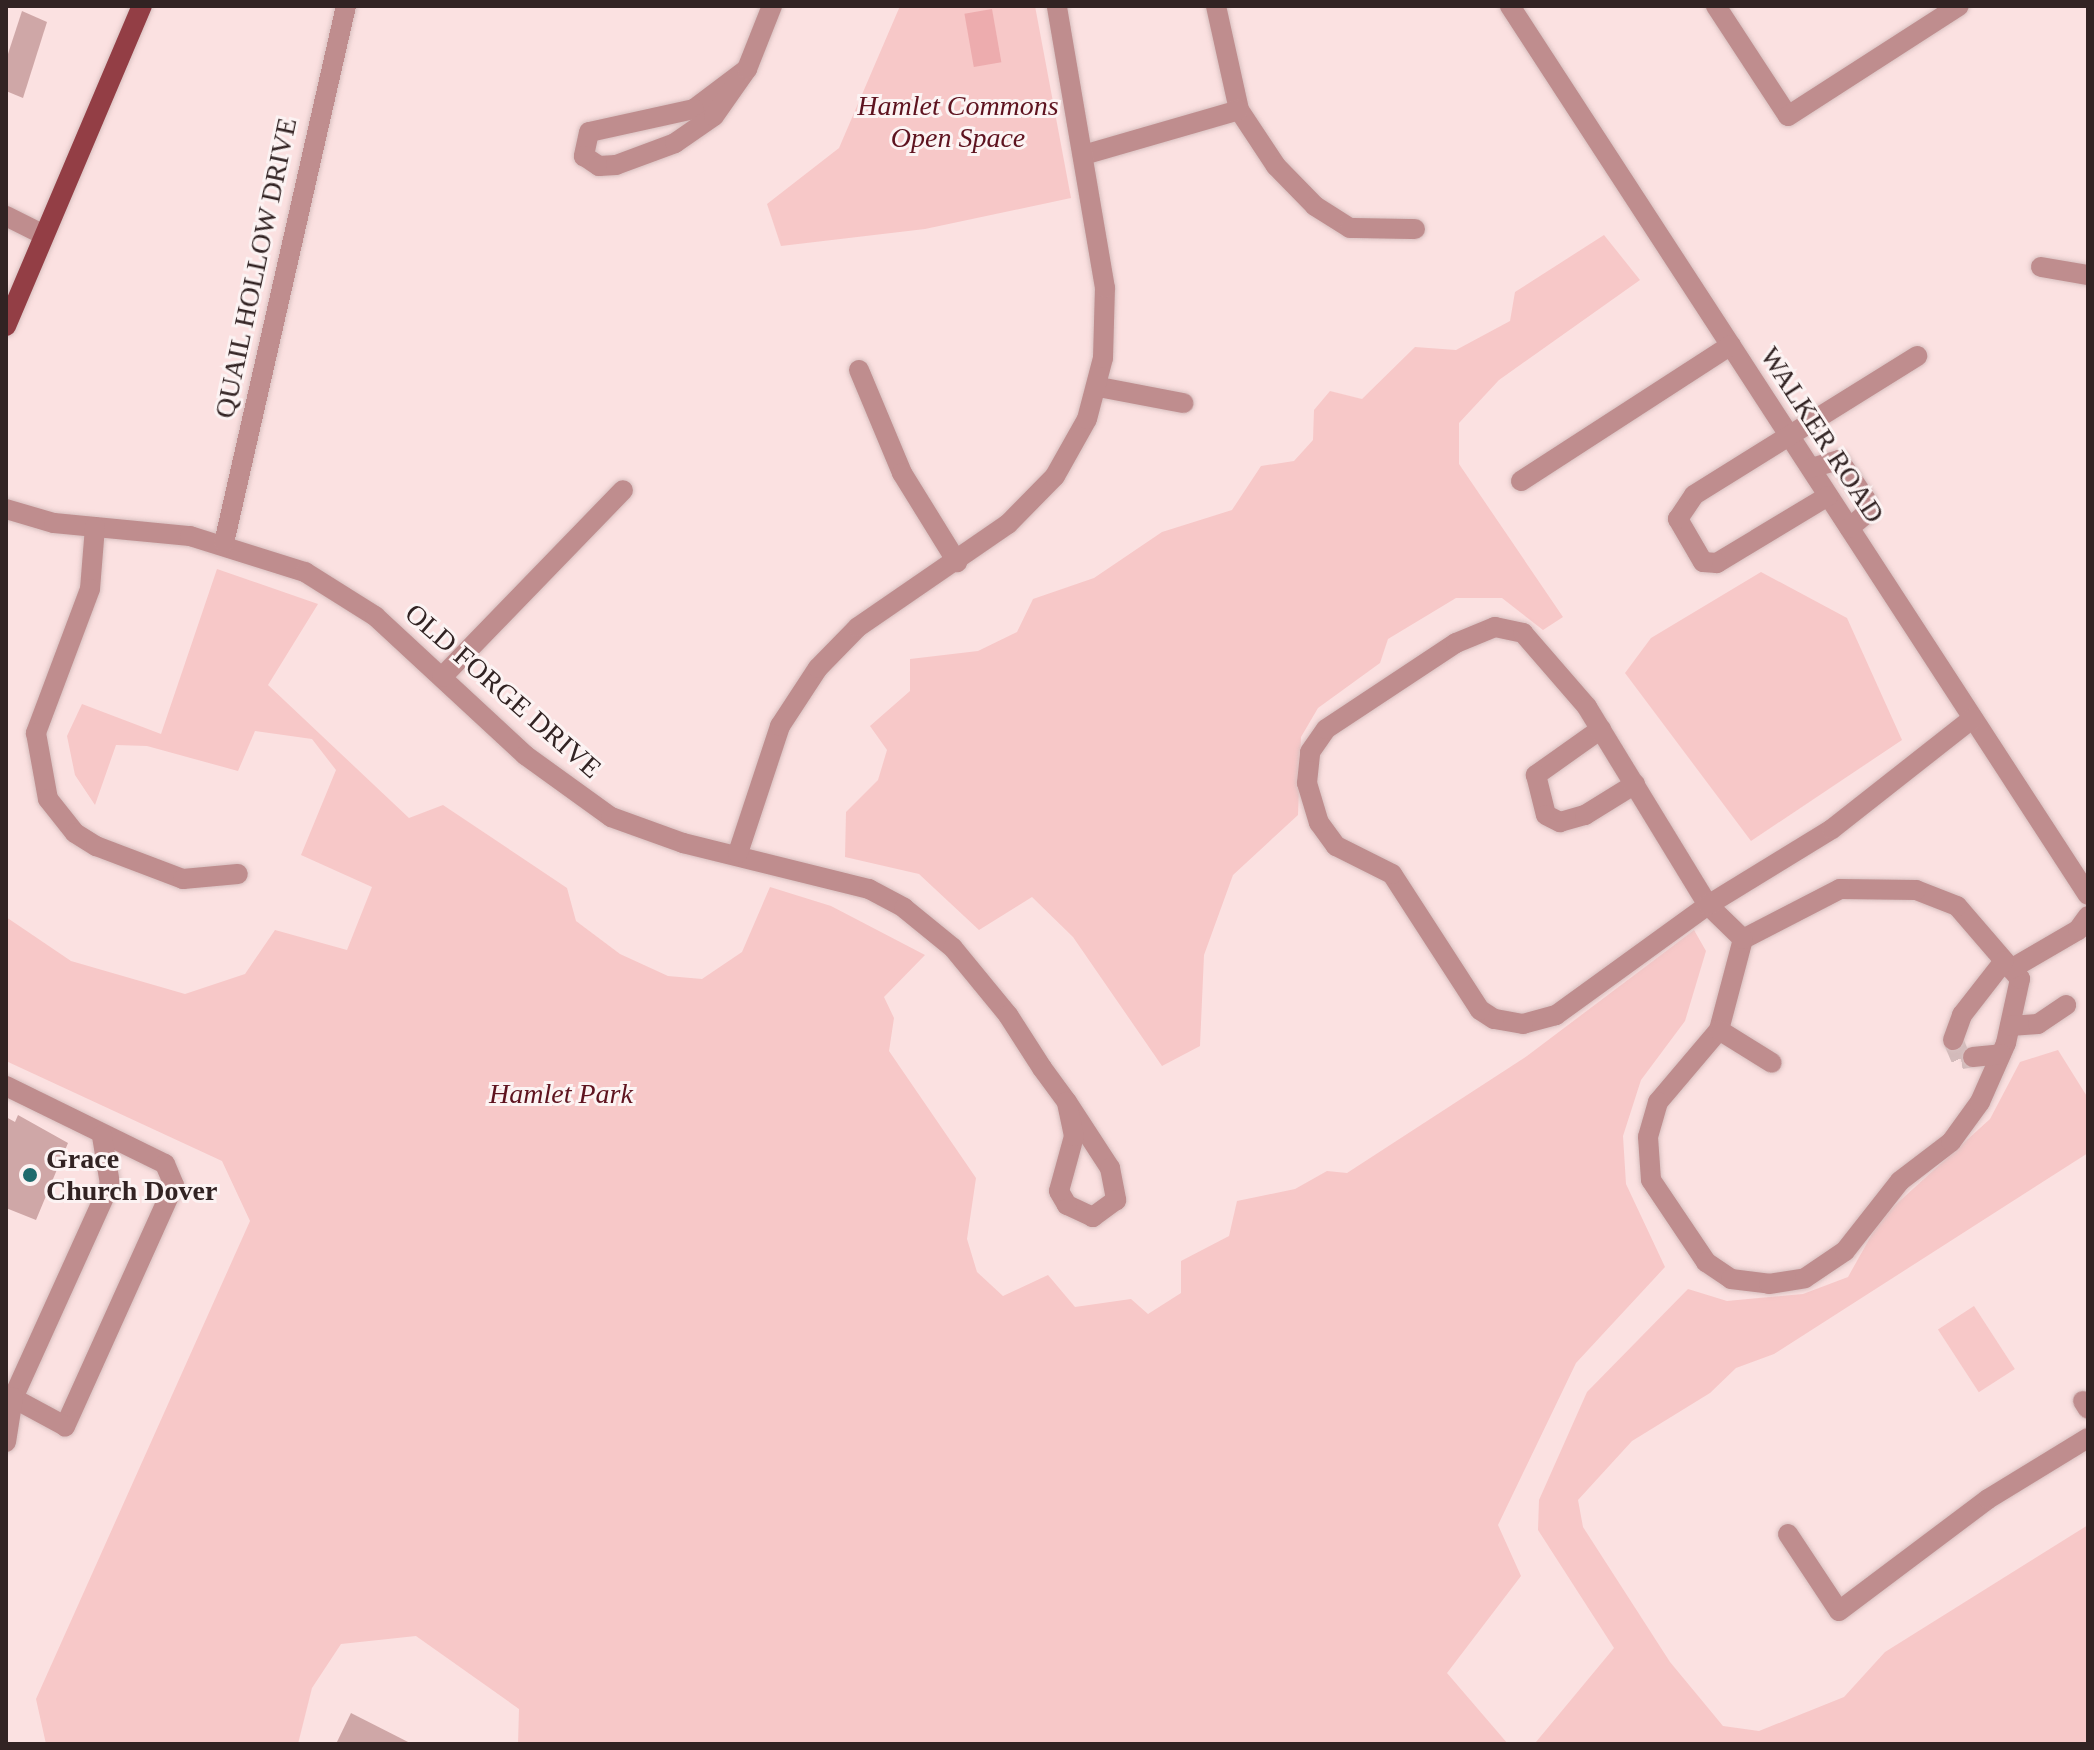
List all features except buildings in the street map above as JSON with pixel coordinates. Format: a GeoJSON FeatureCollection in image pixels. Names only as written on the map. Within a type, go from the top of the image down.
{"type":"FeatureCollection","features":[{"type":"Feature","properties":{"kind":"main road"},"geometry":{"type":"LineString","coordinates":[[6,326],[142,6]]}},
{"type":"Feature","properties":{"kind":"street","name":"QUAIL HOLLOW DRIVE"},"geometry":{"type":"LineString","coordinates":[[224,543],[346,6]]}},
{"type":"Feature","properties":{"kind":"street"},"geometry":{"type":"LineString","coordinates":[[747,69],[694,109],[589,132],[584,156],[607,166],[675,143],[714,116],[747,69],[772,6]]}},
{"type":"Feature","properties":{"kind":"street"},"geometry":{"type":"LineString","coordinates":[[738,853],[766,761],[804,686],[858,627],[957,562],[1048,485],[1099,387],[1105,288],[1057,6]]}},
{"type":"Feature","properties":{"kind":"street"},"geometry":{"type":"LineString","coordinates":[[1216,6],[1239,110],[1276,166],[1333,219],[1370,233],[1415,229]]}},
{"type":"Feature","properties":{"kind":"street","name":"WALKER ROAD"},"geometry":{"type":"LineString","coordinates":[[1510,6],[2088,895]]}},
{"type":"Feature","properties":{"kind":"street"},"geometry":{"type":"LineString","coordinates":[[1716,6],[1788,116],[1959,6]]}},
{"type":"Feature","properties":{"kind":"street"},"geometry":{"type":"LineString","coordinates":[[1083,155],[1239,110]]}},
{"type":"Feature","properties":{"kind":"street"},"geometry":{"type":"LineString","coordinates":[[6,216],[44,235]]}},
{"type":"Feature","properties":{"kind":"street"},"geometry":{"type":"LineString","coordinates":[[2041,267],[2088,275]]}},
{"type":"Feature","properties":{"kind":"street"},"geometry":{"type":"LineString","coordinates":[[1521,481],[1731,345]]}},
{"type":"Feature","properties":{"kind":"street"},"geometry":{"type":"LineString","coordinates":[[1828,496],[1717,563],[1703,562],[1684,540],[1682,506],[1917,356]]}},
{"type":"Feature","properties":{"kind":"street"},"geometry":{"type":"LineString","coordinates":[[859,370],[902,473],[957,562]]}},
{"type":"Feature","properties":{"kind":"street"},"geometry":{"type":"LineString","coordinates":[[1099,387],[1183,403]]}},
{"type":"Feature","properties":{"kind":"street"},"geometry":{"type":"LineString","coordinates":[[1811,468],[1839,460],[1867,501],[1867,513],[1849,528]]}},
{"type":"Feature","properties":{"kind":"street"},"geometry":{"type":"LineString","coordinates":[[442,677],[623,490]]}},
{"type":"Feature","properties":{"kind":"street","name":"OLD FORGE DRIVE"},"geometry":{"type":"LineString","coordinates":[[6,509],[95,527],[224,543],[337,589],[581,800],[683,843],[738,853],[869,889],[904,908],[953,948],[1067,1102],[1117,1182],[1116,1200],[1093,1217],[1067,1205],[1059,1191],[1074,1136],[1067,1102]]}},
{"type":"Feature","properties":{"kind":"street"},"geometry":{"type":"LineString","coordinates":[[95,527],[90,589],[36,733],[48,799],[75,833],[96,846],[183,879],[238,874]]}},
{"type":"Feature","properties":{"kind":"street"},"geometry":{"type":"LineString","coordinates":[[1743,939],[1708,905],[1601,729],[1523,633],[1495,627],[1456,643],[1326,729],[1310,752],[1307,783],[1319,823],[1336,846],[1392,874],[1480,1010],[1494,1019],[1523,1024],[1556,1015],[1708,905],[1832,829],[1973,718]]}},
{"type":"Feature","properties":{"kind":"street"},"geometry":{"type":"LineString","coordinates":[[1601,729],[1536,775],[1546,815],[1560,822],[1585,815],[1635,784]]}},
{"type":"Feature","properties":{"kind":"street"},"geometry":{"type":"LineString","coordinates":[[1840,889],[1916,890],[1957,906],[2020,979],[2001,1054],[1951,1142],[1900,1181],[1845,1251],[1805,1278],[1769,1284],[1731,1279],[1706,1262],[1651,1180],[1648,1137],[1658,1102],[1719,1030],[1743,939],[1840,889]]}},
{"type":"Feature","properties":{"kind":"street"},"geometry":{"type":"LineString","coordinates":[[1953,1040],[1962,1015],[2008,965],[2033,954],[2033,947],[2083,919]]}},
{"type":"Feature","properties":{"kind":"street"},"geometry":{"type":"LineString","coordinates":[[2010,1026],[2038,1024],[2066,1005]]}},
{"type":"Feature","properties":{"kind":"street"},"geometry":{"type":"LineString","coordinates":[[1719,1030],[1772,1063]]}},
{"type":"Feature","properties":{"kind":"street"},"geometry":{"type":"LineString","coordinates":[[1973,1057],[2001,1054]]}},
{"type":"Feature","properties":{"kind":"street"},"geometry":{"type":"LineString","coordinates":[[6,1086],[102,1136],[165,1164],[174,1185],[65,1426],[13,1398]]}},
{"type":"Feature","properties":{"kind":"street"},"geometry":{"type":"LineString","coordinates":[[6,1442],[13,1398],[110,1184],[102,1136]]}},
{"type":"Feature","properties":{"kind":"street"},"geometry":{"type":"LineString","coordinates":[[1788,1534],[1839,1611],[1988,1499],[2088,1438]]}},
{"type":"Feature","properties":{"kind":"green space","name":"Hamlet Commons Open Space"},"geometry":{"type":"Polygon","coordinates":[[[900,6],[1035,6],[1071,198],[925,229],[781,246],[767,204],[839,148],[900,6]]]}},
{"type":"Feature","properties":{"kind":"green space"},"geometry":{"type":"Polygon","coordinates":[[[1604,235],[1640,280],[1499,380],[1459,423],[1459,464],[1563,617],[1543,630],[1502,598],[1456,598],[1388,639],[1380,663],[1318,708],[1301,737],[1298,815],[1233,875],[1204,955],[1200,1046],[1162,1066],[1073,937],[1032,897],[979,930],[919,874],[845,857],[846,812],[878,780],[887,750],[870,726],[910,691],[910,659],[978,651],[1017,632],[1033,599],[1094,578],[1162,532],[1232,510],[1261,466],[1294,461],[1313,440],[1314,410],[1330,391],[1362,399],[1415,347],[1456,350],[1510,321],[1515,292],[1604,235]]]}},
{"type":"Feature","properties":{"kind":"green space","name":"Hamlet Park"},"geometry":{"type":"Polygon","coordinates":[[[217,569],[318,604],[268,685],[409,818],[443,805],[567,888],[576,921],[620,954],[668,976],[702,979],[742,952],[770,887],[831,906],[925,955],[884,997],[894,1018],[889,1051],[976,1178],[967,1239],[977,1272],[1003,1296],[1048,1275],[1075,1307],[1131,1299],[1148,1314],[1181,1293],[1181,1261],[1229,1236],[1237,1201],[1295,1189],[1327,1171],[1347,1173],[1527,1056],[1694,930],[1706,951],[1685,1021],[1641,1080],[1623,1136],[1626,1184],[1665,1267],[1576,1363],[1498,1525],[1521,1576],[1447,1673],[1508,1744],[518,1744],[519,1709],[416,1636],[341,1644],[312,1688],[298,1744],[46,1744],[36,1699],[250,1221],[222,1161],[6,1061],[6,917],[71,961],[185,994],[245,974],[275,930],[347,950],[372,887],[301,855],[336,770],[312,739],[255,731],[238,771],[147,746],[116,745],[95,805],[75,775],[67,736],[82,704],[161,734],[217,569]]]}},
{"type":"Feature","properties":{"kind":"green space"},"geometry":{"type":"Polygon","coordinates":[[[1761,572],[1847,618],[1902,740],[1751,841],[1625,673],[1651,638],[1761,572]]]}},
{"type":"Feature","properties":{"kind":"green space"},"geometry":{"type":"Polygon","coordinates":[[[2058,1050],[2088,1098],[2088,1153],[1774,1354],[1736,1368],[1710,1393],[1632,1441],[1578,1500],[1583,1527],[1670,1662],[1723,1726],[1759,1731],[1844,1697],[1885,1652],[2088,1525],[2088,1744],[1514,1744],[1536,1742],[1614,1648],[1538,1530],[1539,1500],[1587,1392],[1688,1289],[1727,1301],[1803,1294],[1848,1277],[1881,1218],[1990,1119],[2020,1062],[2058,1050]]]}},
{"type":"Feature","properties":{"kind":"green space"},"geometry":{"type":"Polygon","coordinates":[[[1974,1306],[2015,1369],[1979,1392],[1938,1329],[1974,1306]]]}},
{"type":"Feature","properties":{"kind":"shaded area"},"geometry":{"type":"Polygon","coordinates":[[[992,9],[1001,62],[974,67],[964,14],[992,9]]]}},
{"type":"Feature","properties":{"kind":"tunnel"},"geometry":{"type":"LineString","coordinates":[[1953,1040],[1961,1059],[1973,1057]]}},
{"type":"Feature","properties":{"kind":"place","name":"Grace Church Dover"},"geometry":{"type":"Point","coordinates":[30,1175]}}]}
